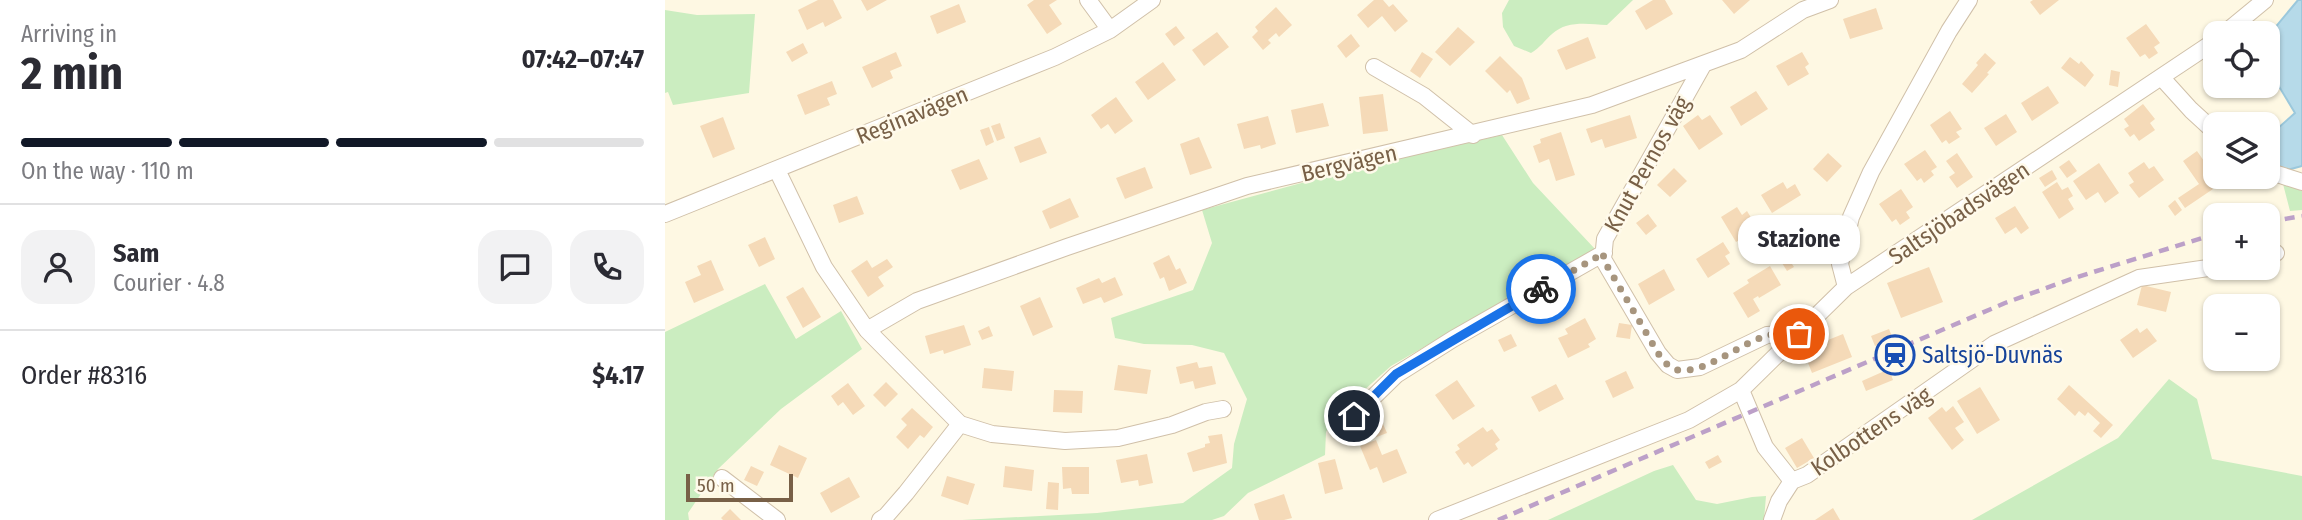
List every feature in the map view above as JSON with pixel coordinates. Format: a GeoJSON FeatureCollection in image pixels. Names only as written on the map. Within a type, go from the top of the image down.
{"type":"FeatureCollection","features":[{"type":"Feature","properties":{"kind":"street"},"geometry":{"type":"LineString","coordinates":[[1088,0],[1110,30]]}},
{"type":"Feature","properties":{"kind":"street","name":"Reginavägen"},"geometry":{"type":"LineString","coordinates":[[665,214],[1055,57],[1110,30],[1152,0]]}},
{"type":"Feature","properties":{"kind":"street","name":"Bergvägen"},"geometry":{"type":"LineString","coordinates":[[867,330],[917,301],[1247,186],[1592,106],[1741,50],[1800,5],[1830,0]]}},
{"type":"Feature","properties":{"kind":"street"},"geometry":{"type":"LineString","coordinates":[[1846,288],[1840,264],[1851,217],[1871,172],[1969,0]]}},
{"type":"Feature","properties":{"kind":"street"},"geometry":{"type":"LineString","coordinates":[[2240,21],[2265,0]]}},
{"type":"Feature","properties":{"kind":"street","name":"Saltsjöbadsvägen"},"geometry":{"type":"LineString","coordinates":[[1437,520],[1689,420],[1741,390],[1846,288],[2203,49]]}},
{"type":"Feature","properties":{"kind":"street","name":"Knut Pernos väg"},"geometry":{"type":"LineString","coordinates":[[1703,65],[1605,239],[1603,259],[1658,353],[1668,365],[1677,370],[1700,367],[1767,335],[1781,334],[1791,341]]}},
{"type":"Feature","properties":{"kind":"street"},"geometry":{"type":"LineString","coordinates":[[1374,67],[1424,96],[1473,135]]}},
{"type":"Feature","properties":{"kind":"street"},"geometry":{"type":"LineString","coordinates":[[2162,78],[2203,121]]}},
{"type":"Feature","properties":{"kind":"street"},"geometry":{"type":"LineString","coordinates":[[777,170],[824,267],[867,330],[960,424],[992,434],[1065,441],[1118,438],[1223,409]]}},
{"type":"Feature","properties":{"kind":"street"},"geometry":{"type":"LineString","coordinates":[[2280,175],[2302,182]]}},
{"type":"Feature","properties":{"kind":"street"},"geometry":{"type":"LineString","coordinates":[[1354,416],[1396,374],[1604,253]]}},
{"type":"Feature","properties":{"kind":"street","name":"Kolbottens väg"},"geometry":{"type":"LineString","coordinates":[[1792,481],[1807,475],[1890,419],[1994,344],[2139,278],[2203,269]]}},
{"type":"Feature","properties":{"kind":"street"},"geometry":{"type":"LineString","coordinates":[[1741,390],[1765,447],[1792,481],[1779,501],[1772,520]]}},
{"type":"Feature","properties":{"kind":"street"},"geometry":{"type":"LineString","coordinates":[[880,520],[906,493],[960,424]]}},
{"type":"Feature","properties":{"kind":"street"},"geometry":{"type":"LineString","coordinates":[[722,478],[777,520]]}},
{"type":"Feature","properties":{"kind":"green space"},"geometry":{"type":"Polygon","coordinates":[[[1509,0],[1633,0],[1607,25],[1578,24],[1564,27],[1531,53],[1514,46],[1503,27],[1502,13],[1509,0]]]}},
{"type":"Feature","properties":{"kind":"green space"},"geometry":{"type":"Polygon","coordinates":[[[665,10],[697,15],[755,14],[749,93],[673,105],[668,92],[665,93],[665,10]]]}},
{"type":"Feature","properties":{"kind":"green space"},"geometry":{"type":"Polygon","coordinates":[[[1502,135],[1533,183],[1595,249],[1391,366],[1333,418],[1326,432],[1325,455],[1248,493],[1224,516],[1212,520],[962,520],[1097,513],[1183,503],[1232,468],[1234,444],[1247,399],[1224,353],[1192,345],[1144,344],[1115,338],[1111,318],[1193,290],[1212,243],[1202,210],[1353,169],[1502,135]]]}},
{"type":"Feature","properties":{"kind":"green space"},"geometry":{"type":"Polygon","coordinates":[[[2283,184],[2302,191],[2302,210],[2290,211],[2283,184]]]}},
{"type":"Feature","properties":{"kind":"green space"},"geometry":{"type":"Polygon","coordinates":[[[765,284],[796,339],[841,311],[862,349],[781,409],[718,469],[688,513],[689,520],[665,520],[665,332],[765,284]]]}},
{"type":"Feature","properties":{"kind":"green space"},"geometry":{"type":"Polygon","coordinates":[[[2169,379],[2197,399],[2212,459],[2302,476],[2302,520],[1972,520],[2118,438],[2169,379]]]}},
{"type":"Feature","properties":{"kind":"green space"},"geometry":{"type":"Polygon","coordinates":[[[1673,465],[1696,500],[1717,504],[1766,496],[1764,520],[1548,520],[1654,471],[1673,465]]]}},
{"type":"Feature","properties":{"kind":"water"},"geometry":{"type":"Polygon","coordinates":[[[2298,0],[2302,0],[2302,166],[2280,172],[2280,126],[2295,113],[2280,88],[2280,22],[2298,0]]]}},
{"type":"Feature","properties":{"kind":"building"},"geometry":{"type":"Polygon","coordinates":[[[818,0],[833,0],[842,18],[825,27],[823,22],[807,30],[798,10],[818,0]]]}},
{"type":"Feature","properties":{"kind":"building"},"geometry":{"type":"Polygon","coordinates":[[[861,0],[887,0],[867,11],[861,0]]]}},
{"type":"Feature","properties":{"kind":"building"},"geometry":{"type":"Polygon","coordinates":[[[1034,0],[1057,0],[1049,5],[1062,24],[1047,34],[1027,5],[1034,0]]]}},
{"type":"Feature","properties":{"kind":"building"},"geometry":{"type":"Polygon","coordinates":[[[1374,0],[1383,0],[1389,7],[1393,4],[1408,21],[1395,32],[1382,16],[1368,28],[1357,15],[1374,0]]]}},
{"type":"Feature","properties":{"kind":"building"},"geometry":{"type":"Polygon","coordinates":[[[1653,0],[1665,0],[1673,14],[1646,30],[1635,11],[1653,0]]]}},
{"type":"Feature","properties":{"kind":"building"},"geometry":{"type":"Polygon","coordinates":[[[1722,0],[1750,0],[1734,14],[1722,0]]]}},
{"type":"Feature","properties":{"kind":"building"},"geometry":{"type":"Polygon","coordinates":[[[2059,0],[2040,15],[2030,2],[2059,0]]]}},
{"type":"Feature","properties":{"kind":"building"},"geometry":{"type":"Polygon","coordinates":[[[959,4],[966,22],[937,34],[930,16],[959,4]]]}},
{"type":"Feature","properties":{"kind":"building"},"geometry":{"type":"Polygon","coordinates":[[[1276,7],[1292,25],[1279,37],[1276,33],[1268,40],[1271,43],[1263,50],[1252,37],[1258,31],[1255,27],[1276,7]]]}},
{"type":"Feature","properties":{"kind":"building"},"geometry":{"type":"Polygon","coordinates":[[[1876,8],[1883,29],[1850,39],[1843,19],[1876,8]]]}},
{"type":"Feature","properties":{"kind":"building"},"geometry":{"type":"Polygon","coordinates":[[[2146,24],[2160,43],[2154,47],[2158,53],[2149,59],[2145,54],[2140,57],[2126,38],[2146,24]]]}},
{"type":"Feature","properties":{"kind":"building"},"geometry":{"type":"Polygon","coordinates":[[[1176,26],[1185,38],[1174,46],[1165,34],[1176,26]]]}},
{"type":"Feature","properties":{"kind":"building"},"geometry":{"type":"Polygon","coordinates":[[[1458,27],[1475,42],[1450,66],[1435,52],[1458,27]]]}},
{"type":"Feature","properties":{"kind":"building"},"geometry":{"type":"Polygon","coordinates":[[[1217,32],[1229,47],[1204,66],[1192,50],[1217,32]]]}},
{"type":"Feature","properties":{"kind":"building"},"geometry":{"type":"Polygon","coordinates":[[[1351,34],[1360,46],[1346,58],[1337,46],[1351,34]]]}},
{"type":"Feature","properties":{"kind":"building"},"geometry":{"type":"Polygon","coordinates":[[[1588,37],[1596,58],[1566,70],[1557,50],[1588,37]]]}},
{"type":"Feature","properties":{"kind":"building"},"geometry":{"type":"Polygon","coordinates":[[[803,43],[808,53],[792,62],[786,52],[803,43]]]}},
{"type":"Feature","properties":{"kind":"building"},"geometry":{"type":"Polygon","coordinates":[[[896,52],[902,66],[890,71],[893,78],[872,88],[862,67],[896,52]]]}},
{"type":"Feature","properties":{"kind":"building"},"geometry":{"type":"Polygon","coordinates":[[[1422,52],[1433,59],[1420,78],[1410,71],[1422,52]]]}},
{"type":"Feature","properties":{"kind":"building"},"geometry":{"type":"Polygon","coordinates":[[[1802,52],[1809,64],[1805,67],[1809,74],[1788,86],[1776,66],[1802,52]]]}},
{"type":"Feature","properties":{"kind":"building"},"geometry":{"type":"Polygon","coordinates":[[[1985,53],[1996,63],[1972,93],[1962,84],[1985,53]]]}},
{"type":"Feature","properties":{"kind":"building"},"geometry":{"type":"Polygon","coordinates":[[[1500,56],[1522,78],[1530,99],[1517,104],[1510,90],[1507,93],[1485,71],[1500,56]]]}},
{"type":"Feature","properties":{"kind":"building"},"geometry":{"type":"Polygon","coordinates":[[[2070,57],[2079,64],[2081,61],[2094,75],[2085,87],[2061,68],[2070,57]]]}},
{"type":"Feature","properties":{"kind":"building"},"geometry":{"type":"Polygon","coordinates":[[[1163,62],[1176,80],[1148,100],[1135,82],[1163,62]]]}},
{"type":"Feature","properties":{"kind":"building"},"geometry":{"type":"Polygon","coordinates":[[[2111,70],[2120,72],[2118,87],[2109,85],[2111,70]]]}},
{"type":"Feature","properties":{"kind":"building"},"geometry":{"type":"Polygon","coordinates":[[[832,81],[837,94],[827,98],[830,105],[805,115],[797,95],[832,81]]]}},
{"type":"Feature","properties":{"kind":"building"},"geometry":{"type":"Polygon","coordinates":[[[2048,86],[2059,103],[2032,121],[2021,103],[2048,86]]]}},
{"type":"Feature","properties":{"kind":"building"},"geometry":{"type":"Polygon","coordinates":[[[1756,91],[1768,109],[1741,126],[1730,107],[1756,91]]]}},
{"type":"Feature","properties":{"kind":"building"},"geometry":{"type":"Polygon","coordinates":[[[1383,94],[1388,131],[1363,134],[1359,97],[1383,94]]]}},
{"type":"Feature","properties":{"kind":"building"},"geometry":{"type":"Polygon","coordinates":[[[1116,97],[1133,121],[1115,134],[1108,124],[1101,129],[1091,115],[1116,97]]]}},
{"type":"Feature","properties":{"kind":"building"},"geometry":{"type":"Polygon","coordinates":[[[1323,103],[1329,126],[1296,133],[1291,110],[1323,103]]]}},
{"type":"Feature","properties":{"kind":"building"},"geometry":{"type":"Polygon","coordinates":[[[2143,104],[2155,119],[2150,123],[2155,130],[2139,141],[2134,134],[2130,137],[2124,129],[2129,126],[2124,119],[2143,104]]]}},
{"type":"Feature","properties":{"kind":"building"},"geometry":{"type":"Polygon","coordinates":[[[1950,111],[1962,129],[1956,132],[1960,137],[1949,144],[1946,140],[1942,143],[1930,125],[1950,111]]]}},
{"type":"Feature","properties":{"kind":"building"},"geometry":{"type":"Polygon","coordinates":[[[2006,114],[2017,132],[1996,146],[1984,128],[2006,114]]]}},
{"type":"Feature","properties":{"kind":"building"},"geometry":{"type":"Polygon","coordinates":[[[1630,115],[1637,138],[1605,148],[1602,139],[1591,143],[1586,129],[1630,115]]]}},
{"type":"Feature","properties":{"kind":"building"},"geometry":{"type":"Polygon","coordinates":[[[1698,115],[1702,120],[1710,115],[1723,134],[1699,150],[1683,126],[1698,115]]]}},
{"type":"Feature","properties":{"kind":"building"},"geometry":{"type":"Polygon","coordinates":[[[1268,116],[1276,144],[1261,149],[1260,145],[1244,149],[1237,124],[1268,116]]]}},
{"type":"Feature","properties":{"kind":"building"},"geometry":{"type":"Polygon","coordinates":[[[723,117],[735,149],[713,158],[700,126],[723,117]]]}},
{"type":"Feature","properties":{"kind":"building"},"geometry":{"type":"Polygon","coordinates":[[[1000,123],[1005,138],[997,141],[991,126],[1000,123]]]}},
{"type":"Feature","properties":{"kind":"building"},"geometry":{"type":"Polygon","coordinates":[[[989,127],[994,142],[986,146],[980,130],[989,127]]]}},
{"type":"Feature","properties":{"kind":"building"},"geometry":{"type":"Polygon","coordinates":[[[1561,132],[1575,175],[1556,181],[1549,159],[1539,163],[1533,146],[1541,143],[1540,139],[1561,132]]]}},
{"type":"Feature","properties":{"kind":"building"},"geometry":{"type":"Polygon","coordinates":[[[1040,137],[1047,153],[1020,163],[1014,147],[1040,137]]]}},
{"type":"Feature","properties":{"kind":"building"},"geometry":{"type":"Polygon","coordinates":[[[1199,137],[1212,168],[1190,175],[1180,144],[1199,137]]]}},
{"type":"Feature","properties":{"kind":"building"},"geometry":{"type":"Polygon","coordinates":[[[1925,150],[1937,167],[1931,171],[1934,175],[1924,183],[1921,178],[1917,181],[1904,164],[1925,150]]]}},
{"type":"Feature","properties":{"kind":"building"},"geometry":{"type":"Polygon","coordinates":[[[2197,151],[2203,160],[2203,189],[2213,189],[2185,208],[2178,198],[2199,184],[2183,161],[2197,151]]]}},
{"type":"Feature","properties":{"kind":"building"},"geometry":{"type":"Polygon","coordinates":[[[1828,153],[1842,166],[1827,182],[1813,169],[1828,153]]]}},
{"type":"Feature","properties":{"kind":"building"},"geometry":{"type":"Polygon","coordinates":[[[1957,153],[1973,177],[1957,188],[1949,177],[1955,173],[1946,161],[1957,153]]]}},
{"type":"Feature","properties":{"kind":"building"},"geometry":{"type":"Polygon","coordinates":[[[979,159],[988,179],[960,190],[951,170],[979,159]]]}},
{"type":"Feature","properties":{"kind":"building"},"geometry":{"type":"Polygon","coordinates":[[[2069,160],[2077,171],[2067,178],[2059,167],[2069,160]]]}},
{"type":"Feature","properties":{"kind":"building"},"geometry":{"type":"Polygon","coordinates":[[[2144,162],[2149,169],[2154,166],[2164,180],[2139,198],[2129,185],[2134,182],[2128,173],[2144,162]]]}},
{"type":"Feature","properties":{"kind":"building"},"geometry":{"type":"Polygon","coordinates":[[[2099,163],[2119,193],[2105,203],[2098,192],[2086,200],[2073,181],[2099,163]]]}},
{"type":"Feature","properties":{"kind":"building"},"geometry":{"type":"Polygon","coordinates":[[[1145,167],[1153,188],[1125,199],[1116,178],[1145,167]]]}},
{"type":"Feature","properties":{"kind":"building"},"geometry":{"type":"Polygon","coordinates":[[[1674,168],[1687,181],[1670,197],[1657,185],[1674,168]]]}},
{"type":"Feature","properties":{"kind":"building"},"geometry":{"type":"Polygon","coordinates":[[[2052,170],[2057,179],[2045,187],[2039,178],[2052,170]]]}},
{"type":"Feature","properties":{"kind":"building"},"geometry":{"type":"Polygon","coordinates":[[[1783,182],[1787,189],[1795,184],[1801,195],[1772,213],[1761,195],[1783,182]]]}},
{"type":"Feature","properties":{"kind":"building"},"geometry":{"type":"Polygon","coordinates":[[[2057,182],[2062,190],[2068,187],[2073,196],[2068,199],[2074,209],[2059,219],[2042,192],[2057,182]]]}},
{"type":"Feature","properties":{"kind":"building"},"geometry":{"type":"Polygon","coordinates":[[[1901,189],[1913,207],[1906,212],[1910,218],[1900,225],[1896,219],[1892,222],[1879,204],[1901,189]]]}},
{"type":"Feature","properties":{"kind":"building"},"geometry":{"type":"Polygon","coordinates":[[[857,196],[864,214],[839,223],[833,205],[857,196]]]}},
{"type":"Feature","properties":{"kind":"building"},"geometry":{"type":"Polygon","coordinates":[[[1070,198],[1079,217],[1050,229],[1042,211],[1070,198]]]}},
{"type":"Feature","properties":{"kind":"building"},"geometry":{"type":"Polygon","coordinates":[[[2175,200],[2182,210],[2175,216],[2168,206],[2175,200]]]}},
{"type":"Feature","properties":{"kind":"building"},"geometry":{"type":"Polygon","coordinates":[[[2015,206],[2029,228],[2021,234],[2016,227],[2005,234],[1995,218],[2015,206]]]}},
{"type":"Feature","properties":{"kind":"building"},"geometry":{"type":"Polygon","coordinates":[[[1737,207],[1742,215],[1747,211],[1758,229],[1736,242],[1721,217],[1737,207]]]}},
{"type":"Feature","properties":{"kind":"building"},"geometry":{"type":"Polygon","coordinates":[[[1648,214],[1657,226],[1646,235],[1636,223],[1648,214]]]}},
{"type":"Feature","properties":{"kind":"building"},"geometry":{"type":"Polygon","coordinates":[[[1798,229],[1802,236],[1811,231],[1820,244],[1790,261],[1794,267],[1787,271],[1782,263],[1786,260],[1775,244],[1798,229]]]}},
{"type":"Feature","properties":{"kind":"building"},"geometry":{"type":"Polygon","coordinates":[[[765,237],[775,259],[759,267],[748,245],[765,237]]]}},
{"type":"Feature","properties":{"kind":"building"},"geometry":{"type":"Polygon","coordinates":[[[1723,242],[1730,253],[1725,256],[1730,264],[1708,278],[1696,259],[1723,242]]]}},
{"type":"Feature","properties":{"kind":"building"},"geometry":{"type":"Polygon","coordinates":[[[1169,255],[1176,270],[1180,268],[1187,283],[1169,291],[1164,277],[1160,279],[1153,263],[1169,255]]]}},
{"type":"Feature","properties":{"kind":"building"},"geometry":{"type":"Polygon","coordinates":[[[887,259],[893,267],[878,277],[884,286],[868,297],[851,271],[867,260],[872,268],[887,259]]]}},
{"type":"Feature","properties":{"kind":"building"},"geometry":{"type":"Polygon","coordinates":[[[711,260],[724,290],[694,303],[685,282],[701,275],[697,266],[711,260]]]}},
{"type":"Feature","properties":{"kind":"building"},"geometry":{"type":"Polygon","coordinates":[[[1770,266],[1781,285],[1753,299],[1760,311],[1748,318],[1733,293],[1749,283],[1747,280],[1770,266]]]}},
{"type":"Feature","properties":{"kind":"building"},"geometry":{"type":"Polygon","coordinates":[[[1929,267],[1943,302],[1901,318],[1887,283],[1929,267]]]}},
{"type":"Feature","properties":{"kind":"building"},"geometry":{"type":"Polygon","coordinates":[[[1664,269],[1675,290],[1649,305],[1638,284],[1664,269]]]}},
{"type":"Feature","properties":{"kind":"building"},"geometry":{"type":"Polygon","coordinates":[[[1115,277],[1123,295],[1104,303],[1101,297],[1083,304],[1076,288],[1099,278],[1102,283],[1115,277]]]}},
{"type":"Feature","properties":{"kind":"building"},"geometry":{"type":"Polygon","coordinates":[[[2142,285],[2171,292],[2166,312],[2137,305],[2142,285]]]}},
{"type":"Feature","properties":{"kind":"building"},"geometry":{"type":"Polygon","coordinates":[[[803,287],[821,317],[803,328],[786,297],[803,287]]]}},
{"type":"Feature","properties":{"kind":"building"},"geometry":{"type":"Polygon","coordinates":[[[1040,297],[1053,327],[1033,336],[1020,306],[1040,297]]]}},
{"type":"Feature","properties":{"kind":"building"},"geometry":{"type":"Polygon","coordinates":[[[1585,318],[1596,339],[1588,344],[1590,347],[1568,358],[1558,338],[1568,334],[1565,329],[1585,318]]]}},
{"type":"Feature","properties":{"kind":"building"},"geometry":{"type":"Polygon","coordinates":[[[1619,323],[1632,325],[1630,339],[1616,337],[1619,323]]]}},
{"type":"Feature","properties":{"kind":"building"},"geometry":{"type":"Polygon","coordinates":[[[964,325],[971,345],[944,354],[943,350],[930,354],[925,336],[964,325]]]}},
{"type":"Feature","properties":{"kind":"building"},"geometry":{"type":"Polygon","coordinates":[[[989,326],[993,336],[982,340],[978,331],[989,326]]]}},
{"type":"Feature","properties":{"kind":"building"},"geometry":{"type":"Polygon","coordinates":[[[2137,328],[2140,333],[2147,328],[2157,341],[2133,358],[2120,340],[2137,328]]]}},
{"type":"Feature","properties":{"kind":"building"},"geometry":{"type":"Polygon","coordinates":[[[1889,329],[1893,339],[1875,346],[1871,336],[1889,329]]]}},
{"type":"Feature","properties":{"kind":"building"},"geometry":{"type":"Polygon","coordinates":[[[1511,334],[1517,346],[1504,352],[1498,340],[1511,334]]]}},
{"type":"Feature","properties":{"kind":"building"},"geometry":{"type":"Polygon","coordinates":[[[1843,334],[1852,357],[1812,373],[1803,350],[1843,334]]]}},
{"type":"Feature","properties":{"kind":"building"},"geometry":{"type":"Polygon","coordinates":[[[1197,362],[1199,368],[1212,366],[1216,384],[1195,389],[1193,381],[1180,384],[1176,367],[1197,362]]]}},
{"type":"Feature","properties":{"kind":"building"},"geometry":{"type":"Polygon","coordinates":[[[1118,365],[1151,370],[1147,394],[1114,390],[1118,365]]]}},
{"type":"Feature","properties":{"kind":"building"},"geometry":{"type":"Polygon","coordinates":[[[984,368],[1014,371],[1012,391],[982,388],[984,368]]]}},
{"type":"Feature","properties":{"kind":"building"},"geometry":{"type":"Polygon","coordinates":[[[1889,369],[1893,380],[1866,391],[1862,381],[1889,369]]]}},
{"type":"Feature","properties":{"kind":"building"},"geometry":{"type":"Polygon","coordinates":[[[1626,371],[1634,388],[1613,398],[1605,381],[1626,371]]]}},
{"type":"Feature","properties":{"kind":"building"},"geometry":{"type":"Polygon","coordinates":[[[1457,380],[1475,406],[1453,420],[1435,395],[1457,380]]]}},
{"type":"Feature","properties":{"kind":"building"},"geometry":{"type":"Polygon","coordinates":[[[886,382],[898,394],[885,407],[873,395],[886,382]]]}},
{"type":"Feature","properties":{"kind":"building"},"geometry":{"type":"Polygon","coordinates":[[[848,383],[865,406],[853,415],[843,402],[838,406],[831,396],[848,383]]]}},
{"type":"Feature","properties":{"kind":"building"},"geometry":{"type":"Polygon","coordinates":[[[1556,384],[1564,399],[1539,412],[1531,397],[1556,384]]]}},
{"type":"Feature","properties":{"kind":"building"},"geometry":{"type":"Polygon","coordinates":[[[2069,385],[2113,425],[2101,438],[2093,431],[2100,423],[2088,412],[2085,416],[2079,411],[2075,416],[2057,399],[2069,385]]]}},
{"type":"Feature","properties":{"kind":"building"},"geometry":{"type":"Polygon","coordinates":[[[1980,387],[2000,420],[1977,434],[1957,401],[1980,387]]]}},
{"type":"Feature","properties":{"kind":"building"},"geometry":{"type":"Polygon","coordinates":[[[1054,390],[1083,391],[1082,413],[1053,412],[1054,390]]]}},
{"type":"Feature","properties":{"kind":"building"},"geometry":{"type":"Polygon","coordinates":[[[1953,406],[1964,422],[1955,428],[1964,440],[1952,450],[1928,418],[1942,407],[1946,412],[1953,406]]]}},
{"type":"Feature","properties":{"kind":"building"},"geometry":{"type":"Polygon","coordinates":[[[912,408],[933,427],[924,438],[920,435],[908,449],[896,437],[907,425],[901,419],[912,408]]]}},
{"type":"Feature","properties":{"kind":"building"},"geometry":{"type":"Polygon","coordinates":[[[1380,417],[1387,433],[1374,438],[1368,422],[1380,417]]]}},
{"type":"Feature","properties":{"kind":"building"},"geometry":{"type":"Polygon","coordinates":[[[1483,427],[1487,432],[1492,429],[1500,440],[1495,444],[1498,449],[1472,467],[1468,462],[1464,465],[1455,452],[1460,449],[1457,445],[1483,427]]]}},
{"type":"Feature","properties":{"kind":"building"},"geometry":{"type":"Polygon","coordinates":[[[1222,434],[1227,463],[1193,472],[1187,453],[1210,443],[1208,436],[1222,434]]]}},
{"type":"Feature","properties":{"kind":"building"},"geometry":{"type":"Polygon","coordinates":[[[1802,438],[1814,458],[1797,468],[1785,448],[1802,438]]]}},
{"type":"Feature","properties":{"kind":"building"},"geometry":{"type":"Polygon","coordinates":[[[1376,440],[1382,455],[1397,449],[1407,473],[1383,483],[1377,467],[1370,470],[1360,446],[1376,440]]]}},
{"type":"Feature","properties":{"kind":"building"},"geometry":{"type":"Polygon","coordinates":[[[779,445],[807,458],[798,478],[770,465],[779,445]]]}},
{"type":"Feature","properties":{"kind":"building"},"geometry":{"type":"Polygon","coordinates":[[[1147,454],[1153,483],[1139,486],[1138,480],[1121,483],[1116,460],[1147,454]]]}},
{"type":"Feature","properties":{"kind":"building"},"geometry":{"type":"Polygon","coordinates":[[[1718,455],[1722,462],[1709,469],[1705,462],[1718,455]]]}},
{"type":"Feature","properties":{"kind":"building"},"geometry":{"type":"Polygon","coordinates":[[[1335,459],[1343,489],[1325,494],[1318,463],[1335,459]]]}},
{"type":"Feature","properties":{"kind":"building"},"geometry":{"type":"Polygon","coordinates":[[[751,466],[764,472],[757,486],[744,480],[751,466]]]}},
{"type":"Feature","properties":{"kind":"building"},"geometry":{"type":"Polygon","coordinates":[[[1005,466],[1034,470],[1032,491],[1003,487],[1005,466]]]}},
{"type":"Feature","properties":{"kind":"building"},"geometry":{"type":"Polygon","coordinates":[[[1062,467],[1089,467],[1089,494],[1072,494],[1071,488],[1063,489],[1062,467]]]}},
{"type":"Feature","properties":{"kind":"building"},"geometry":{"type":"Polygon","coordinates":[[[947,476],[975,484],[968,505],[941,496],[947,476]]]}},
{"type":"Feature","properties":{"kind":"building"},"geometry":{"type":"Polygon","coordinates":[[[849,477],[860,497],[831,513],[820,493],[849,477]]]}},
{"type":"Feature","properties":{"kind":"building"},"geometry":{"type":"Polygon","coordinates":[[[1048,482],[1059,483],[1058,510],[1046,509],[1048,482]]]}},
{"type":"Feature","properties":{"kind":"building"},"geometry":{"type":"Polygon","coordinates":[[[1284,494],[1292,518],[1259,520],[1254,504],[1284,494]]]}},
{"type":"Feature","properties":{"kind":"building"},"geometry":{"type":"Polygon","coordinates":[[[1833,508],[1840,520],[1815,520],[1833,508]]]}},
{"type":"Feature","properties":{"kind":"building"},"geometry":{"type":"Polygon","coordinates":[[[730,509],[741,520],[721,518],[730,509]]]}},
{"type":"Feature","properties":{"kind":"railway"},"geometry":{"type":"LineString","coordinates":[[2280,220],[2302,216]]}},
{"type":"Feature","properties":{"kind":"railway"},"geometry":{"type":"LineString","coordinates":[[1498,520],[2005,303],[2071,279],[2203,238]]}},
{"type":"Feature","properties":{"kind":"way so far"},"geometry":{"type":"LineString","coordinates":[[1541,289],[1604,253],[1603,259],[1658,353],[1668,365],[1677,370],[1700,367],[1767,335],[1781,334],[1791,341],[1799,334]]}},
{"type":"Feature","properties":{"kind":"place","name":"Stazione"},"geometry":{"type":"Point","coordinates":[1799,334]}},
{"type":"Feature","properties":{"kind":"place","name":"Saltsjö-Duvnäs"},"geometry":{"type":"Point","coordinates":[1895,355]}},
{"type":"Feature","properties":{"kind":"route"},"geometry":{"type":"LineString","coordinates":[[1354,416],[1396,374],[1541,289]]}}]}
